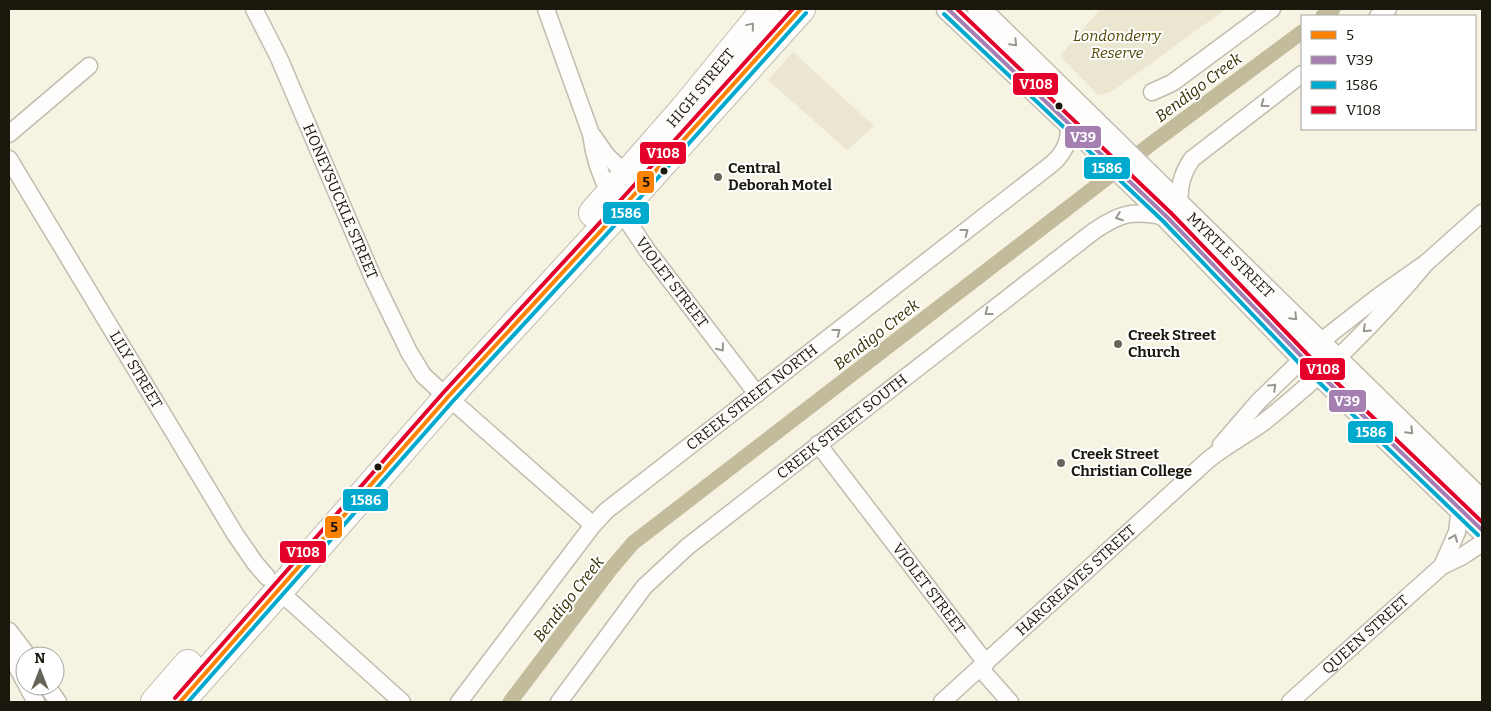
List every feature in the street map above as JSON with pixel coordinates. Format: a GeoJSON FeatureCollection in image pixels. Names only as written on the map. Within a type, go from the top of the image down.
{"type":"FeatureCollection","features":[{"type":"Feature","properties":{"kind":"highway","name":"HIGH STREET"},"geometry":{"type":"LineString","coordinates":[[705,100],[766,9]]}},
{"type":"Feature","properties":{"kind":"highway","name":"HIGH STREET"},"geometry":{"type":"LineString","coordinates":[[180,702],[273,584],[442,392],[705,100],[801,9]]}},
{"type":"Feature","properties":{"kind":"highway","name":"HIGH STREET"},"geometry":{"type":"LineString","coordinates":[[155,702],[273,584]]}},
{"type":"Feature","properties":{"kind":"main road","name":"MYRTLE STREET"},"geometry":{"type":"LineString","coordinates":[[948,9],[1068,121],[1106,146]]}},
{"type":"Feature","properties":{"kind":"main road","name":"MYRTLE STREET"},"geometry":{"type":"LineString","coordinates":[[979,9],[1106,146],[1173,211],[1337,358],[1482,502]]}},
{"type":"Feature","properties":{"kind":"main road","name":"MYRTLE STREET"},"geometry":{"type":"LineString","coordinates":[[1173,211],[1303,358],[1477,525]]}},
{"type":"Feature","properties":{"kind":"street","name":"HONEYSUCKLE STREET"},"geometry":{"type":"LineString","coordinates":[[254,9],[279,58],[374,280],[423,375],[593,524]]}},
{"type":"Feature","properties":{"kind":"street","name":"VIOLET STREET"},"geometry":{"type":"LineString","coordinates":[[546,9],[591,134],[601,177],[625,191]]}},
{"type":"Feature","properties":{"kind":"street"},"geometry":{"type":"LineString","coordinates":[[1152,92],[1172,83],[1272,9]]}},
{"type":"Feature","properties":{"kind":"street"},"geometry":{"type":"LineString","coordinates":[[9,134],[89,66]]}},
{"type":"Feature","properties":{"kind":"street"},"geometry":{"type":"LineString","coordinates":[[1173,211],[1179,196],[1182,176],[1192,159],[1301,75]]}},
{"type":"Feature","properties":{"kind":"street","name":"CREEK STREET NORTH"},"geometry":{"type":"LineString","coordinates":[[459,702],[593,524],[606,511],[1053,163],[1067,144],[1069,134],[1068,121]]}},
{"type":"Feature","properties":{"kind":"street","name":"VIOLET STREET"},"geometry":{"type":"LineString","coordinates":[[591,134],[607,156],[625,191],[646,250],[757,394]]}},
{"type":"Feature","properties":{"kind":"street","name":"LILY STREET"},"geometry":{"type":"LineString","coordinates":[[9,159],[235,534],[255,563],[273,584],[402,702]]}},
{"type":"Feature","properties":{"kind":"street","name":"CREEK STREET SOUTH"},"geometry":{"type":"LineString","coordinates":[[559,702],[640,594],[656,575],[687,546],[1102,226],[1116,218],[1130,214],[1173,211]]}},
{"type":"Feature","properties":{"kind":"street","name":"HARGREAVES STREET"},"geometry":{"type":"LineString","coordinates":[[1211,458],[1252,408],[1320,342],[1379,296],[1426,263],[1482,212]]}},
{"type":"Feature","properties":{"kind":"street","name":"HARGREAVES STREET"},"geometry":{"type":"LineString","coordinates":[[942,702],[1211,458],[1264,422],[1320,374],[1401,294],[1426,263]]}},
{"type":"Feature","properties":{"kind":"street","name":"VIOLET STREET"},"geometry":{"type":"LineString","coordinates":[[818,444],[1010,702]]}},
{"type":"Feature","properties":{"kind":"street","name":"QUEEN STREET"},"geometry":{"type":"LineString","coordinates":[[1442,566],[1457,532],[1477,525]]}},
{"type":"Feature","properties":{"kind":"street","name":"QUEEN STREET"},"geometry":{"type":"LineString","coordinates":[[1290,702],[1442,566],[1461,557],[1477,525]]}},
{"type":"Feature","properties":{"kind":"street"},"geometry":{"type":"LineString","coordinates":[[9,631],[20,646]]}},
{"type":"Feature","properties":{"kind":"street"},"geometry":{"type":"LineString","coordinates":[[9,652],[15,663]]}},
{"type":"Feature","properties":{"kind":"green space","name":"Londonderry Reserve"},"geometry":{"type":"Polygon","coordinates":[[[1100,9],[1226,9],[1111,92],[1098,95],[1060,56],[1100,9]]]}},
{"type":"Feature","properties":{"kind":"green space"},"geometry":{"type":"Polygon","coordinates":[[[793,52],[874,126],[847,150],[768,80],[793,52]]]}},
{"type":"Feature","properties":{"kind":"waterway","name":"Bendigo Creek"},"geometry":{"type":"LineString","coordinates":[[1324,15],[1333,9]]}},
{"type":"Feature","properties":{"kind":"waterway","name":"Bendigo Creek"},"geometry":{"type":"LineString","coordinates":[[510,702],[610,570],[633,543],[1151,144],[1301,33]]}},
{"type":"Feature","properties":{"kind":"transit line","name":"V108"},"geometry":{"type":"LineString","coordinates":[[175,698],[443,393],[793,9]]}},
{"type":"Feature","properties":{"kind":"transit line","name":"5"},"geometry":{"type":"LineString","coordinates":[[180,702],[448,397],[633,196],[801,9]]}},
{"type":"Feature","properties":{"kind":"transit line","name":"V39"},"geometry":{"type":"LineString","coordinates":[[948,9],[1167,217],[1303,358],[1482,530]]}},
{"type":"Feature","properties":{"kind":"transit line","name":"V108"},"geometry":{"type":"LineString","coordinates":[[957,9],[1171,213],[1307,354],[1482,522]]}},
{"type":"Feature","properties":{"kind":"transit line","name":"1586"},"geometry":{"type":"LineString","coordinates":[[188,702],[453,401],[638,200],[806,13]]}},
{"type":"Feature","properties":{"kind":"transit line","name":"1586"},"geometry":{"type":"LineString","coordinates":[[944,14],[1163,221],[1299,363],[1478,535]]}},
{"type":"Feature","properties":{"kind":"place","name":"Central Deborah Motel"},"geometry":{"type":"Point","coordinates":[718,177]}},
{"type":"Feature","properties":{"kind":"place","name":"Creek Street Church"},"geometry":{"type":"Point","coordinates":[1118,344]}},
{"type":"Feature","properties":{"kind":"place","name":"Creek Street Christian College"},"geometry":{"type":"Point","coordinates":[1061,463]}}]}
